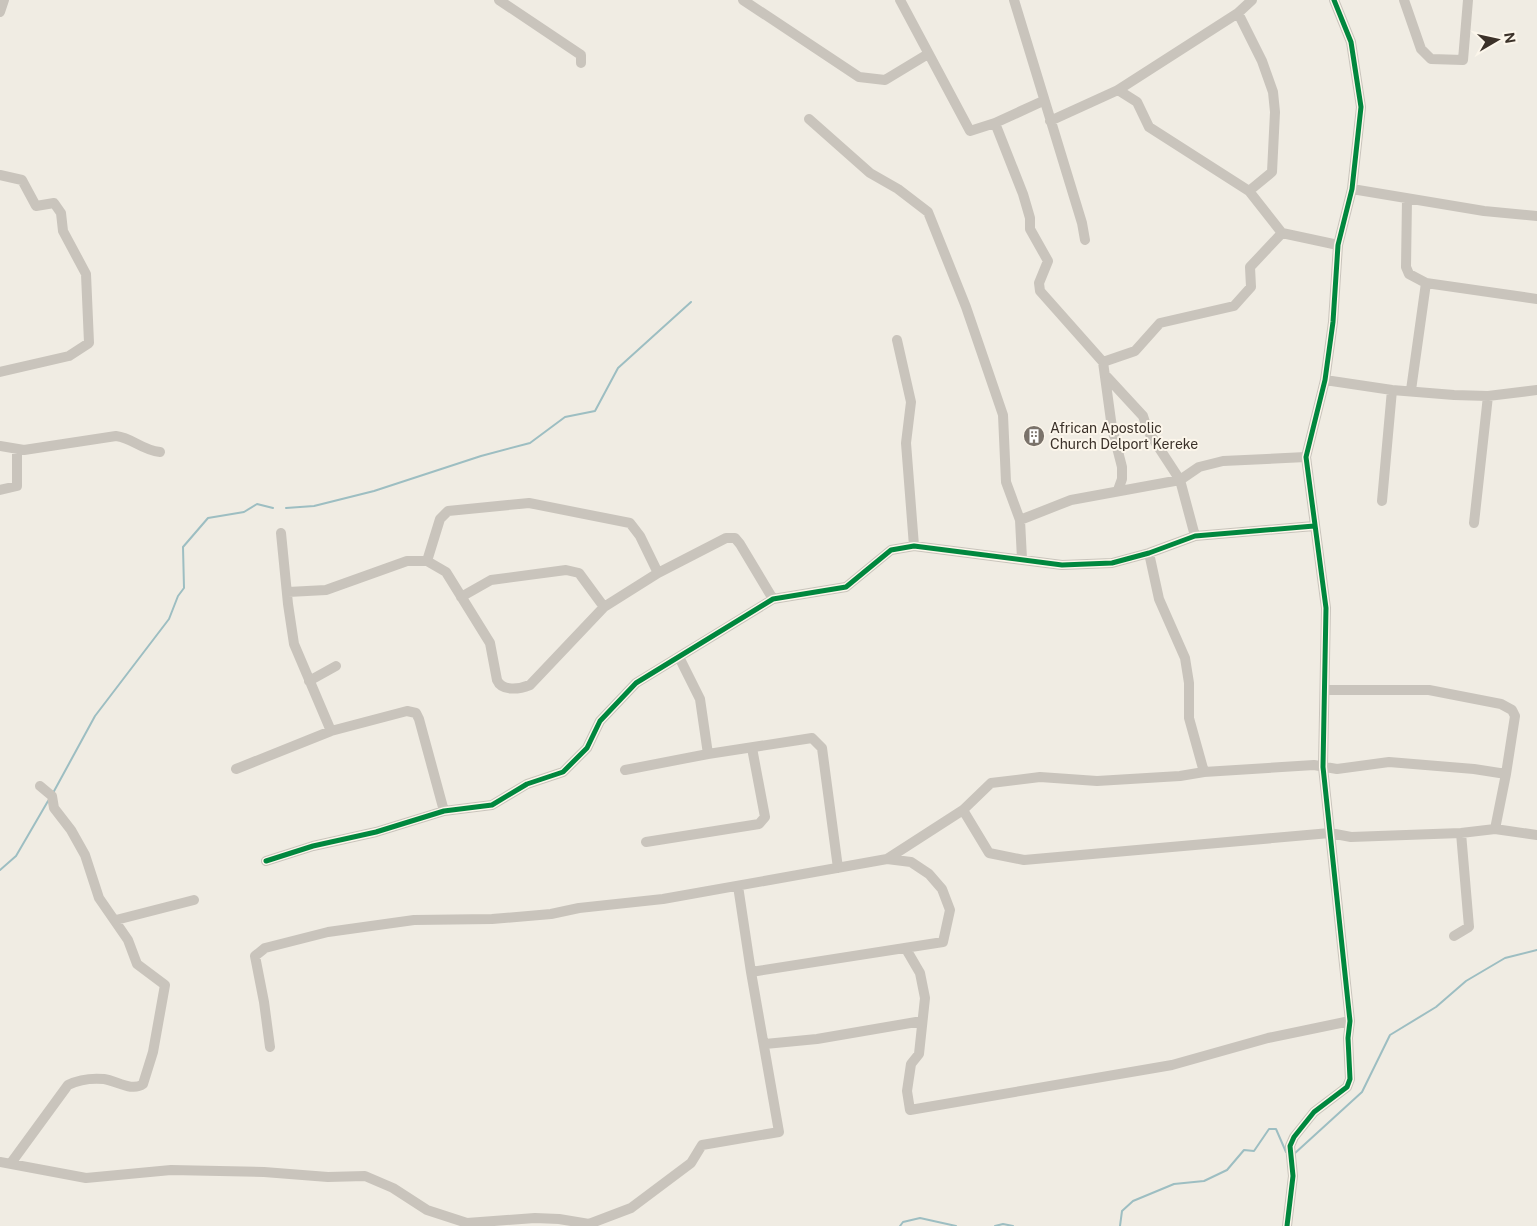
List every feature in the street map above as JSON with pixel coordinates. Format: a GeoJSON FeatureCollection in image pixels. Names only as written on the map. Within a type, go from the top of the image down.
{"type":"FeatureCollection","features":[{"type":"Feature","properties":{"kind":"street"},"geometry":{"type":"LineString","coordinates":[[0,12],[4,0]]}},
{"type":"Feature","properties":{"kind":"street"},"geometry":{"type":"LineString","coordinates":[[499,0],[581,55],[581,63]]}},
{"type":"Feature","properties":{"kind":"street"},"geometry":{"type":"LineString","coordinates":[[743,0],[859,77],[885,80],[928,54]]}},
{"type":"Feature","properties":{"kind":"street"},"geometry":{"type":"LineString","coordinates":[[900,0],[970,131],[995,123],[1043,100]]}},
{"type":"Feature","properties":{"kind":"street"},"geometry":{"type":"LineString","coordinates":[[1014,0],[1082,223],[1084,240]]}},
{"type":"Feature","properties":{"kind":"street"},"geometry":{"type":"LineString","coordinates":[[1050,121],[1118,90],[1238,13],[1252,0]]}},
{"type":"Feature","properties":{"kind":"street"},"geometry":{"type":"LineString","coordinates":[[1287,1226],[1293,1176],[1290,1146],[1294,1137],[1314,1112],[1347,1087],[1350,1079],[1348,1038],[1350,1021],[1323,767],[1326,690],[1326,608],[1306,457],[1325,380],[1333,322],[1338,245],[1352,189],[1361,108],[1351,42],[1334,0]]}},
{"type":"Feature","properties":{"kind":"street"},"geometry":{"type":"LineString","coordinates":[[1404,0],[1421,49],[1430,59],[1464,60],[1468,0]]}},
{"type":"Feature","properties":{"kind":"street"},"geometry":{"type":"LineString","coordinates":[[1238,13],[1262,61],[1273,92],[1275,112],[1272,172],[1249,191]]}},
{"type":"Feature","properties":{"kind":"street"},"geometry":{"type":"LineString","coordinates":[[1118,90],[1137,102],[1149,127],[1249,191],[1282,233],[1338,245]]}},
{"type":"Feature","properties":{"kind":"street"},"geometry":{"type":"LineString","coordinates":[[809,119],[870,173],[898,189],[928,212],[966,307],[1003,415],[1006,482],[1020,520],[1022,559]]}},
{"type":"Feature","properties":{"kind":"street"},"geometry":{"type":"LineString","coordinates":[[995,123],[1023,194],[1030,218],[1030,230],[1048,262],[1039,283],[1040,291],[1103,362],[1107,377],[1112,428],[1122,467],[1122,479],[1118,490]]}},
{"type":"Feature","properties":{"kind":"street"},"geometry":{"type":"LineString","coordinates":[[0,175],[22,180],[36,206],[54,204],[61,213],[63,231],[86,274],[89,343],[69,356],[0,372]]}},
{"type":"Feature","properties":{"kind":"street"},"geometry":{"type":"LineString","coordinates":[[1352,189],[1407,199],[1537,216]]}},
{"type":"Feature","properties":{"kind":"street"},"geometry":{"type":"LineString","coordinates":[[1407,199],[1406,267],[1409,274],[1426,283],[1537,299]]}},
{"type":"Feature","properties":{"kind":"street"},"geometry":{"type":"LineString","coordinates":[[1103,362],[1135,351],[1160,323],[1234,306],[1251,287],[1250,267],[1282,233]]}},
{"type":"Feature","properties":{"kind":"street"},"geometry":{"type":"LineString","coordinates":[[1411,390],[1426,283]]}},
{"type":"Feature","properties":{"kind":"street"},"geometry":{"type":"LineString","coordinates":[[897,340],[911,402],[906,443],[914,546]]}},
{"type":"Feature","properties":{"kind":"street"},"geometry":{"type":"LineString","coordinates":[[1107,377],[1143,416],[1148,430],[1180,480],[1195,536]]}},
{"type":"Feature","properties":{"kind":"street"},"geometry":{"type":"LineString","coordinates":[[1325,380],[1392,390],[1488,396],[1537,390]]}},
{"type":"Feature","properties":{"kind":"street"},"geometry":{"type":"LineString","coordinates":[[1382,500],[1392,390]]}},
{"type":"Feature","properties":{"kind":"street"},"geometry":{"type":"LineString","coordinates":[[1474,524],[1488,396]]}},
{"type":"Feature","properties":{"kind":"street"},"geometry":{"type":"LineString","coordinates":[[0,446],[17,450],[116,436],[126,437],[148,450],[160,452]]}},
{"type":"Feature","properties":{"kind":"street"},"geometry":{"type":"LineString","coordinates":[[0,490],[17,486],[17,450]]}},
{"type":"Feature","properties":{"kind":"street"},"geometry":{"type":"LineString","coordinates":[[1020,520],[1071,500],[1180,480],[1199,467],[1223,461],[1306,457]]}},
{"type":"Feature","properties":{"kind":"street"},"geometry":{"type":"LineString","coordinates":[[427,561],[440,519],[448,511],[529,503],[630,523],[640,536],[658,573]]}},
{"type":"Feature","properties":{"kind":"street"},"geometry":{"type":"LineString","coordinates":[[266,861],[313,846],[376,832],[444,811],[492,805],[527,784],[563,772],[587,748],[600,721],[636,683],[773,599],[846,587],[891,550],[914,546],[1062,565],[1112,563],[1149,553],[1195,536],[1314,526]]}},
{"type":"Feature","properties":{"kind":"street"},"geometry":{"type":"LineString","coordinates":[[281,533],[294,644],[331,732]]}},
{"type":"Feature","properties":{"kind":"street"},"geometry":{"type":"LineString","coordinates":[[288,592],[326,590],[408,561],[427,561],[446,572],[490,643],[497,680],[499,684],[507,688],[523,688],[530,685],[604,608],[658,573],[726,538],[735,538],[740,544],[773,599]]}},
{"type":"Feature","properties":{"kind":"street"},"geometry":{"type":"LineString","coordinates":[[1149,553],[1159,599],[1185,658],[1189,682],[1189,718],[1204,772]]}},
{"type":"Feature","properties":{"kind":"street"},"geometry":{"type":"LineString","coordinates":[[461,597],[491,580],[566,570],[579,573],[604,608]]}},
{"type":"Feature","properties":{"kind":"street"},"geometry":{"type":"LineString","coordinates":[[679,656],[700,699],[708,754]]}},
{"type":"Feature","properties":{"kind":"street"},"geometry":{"type":"LineString","coordinates":[[309,681],[336,666]]}},
{"type":"Feature","properties":{"kind":"street"},"geometry":{"type":"LineString","coordinates":[[1326,690],[1429,690],[1501,704],[1512,710],[1515,716],[1495,828]]}},
{"type":"Feature","properties":{"kind":"street"},"geometry":{"type":"LineString","coordinates":[[236,769],[331,732],[407,711],[416,713],[444,811]]}},
{"type":"Feature","properties":{"kind":"street"},"geometry":{"type":"LineString","coordinates":[[626,770],[708,754],[812,738],[822,748],[838,868]]}},
{"type":"Feature","properties":{"kind":"street"},"geometry":{"type":"LineString","coordinates":[[646,842],[759,824],[764,817],[752,748]]}},
{"type":"Feature","properties":{"kind":"street"},"geometry":{"type":"LineString","coordinates":[[887,859],[963,810],[991,783],[1040,777],[1097,781],[1314,765],[1337,769],[1389,762],[1474,769],[1506,774]]}},
{"type":"Feature","properties":{"kind":"street"},"geometry":{"type":"LineString","coordinates":[[11,1163],[68,1085],[78,1080],[98,1079],[134,1087],[142,1085],[153,1052],[165,985],[137,964],[128,940],[100,898],[92,881],[85,855],[71,830],[54,808],[52,796],[40,786]]}},
{"type":"Feature","properties":{"kind":"street"},"geometry":{"type":"LineString","coordinates":[[963,810],[988,853],[1024,860],[1330,834],[1351,837],[1461,833],[1495,828],[1537,834]]}},
{"type":"Feature","properties":{"kind":"street"},"geometry":{"type":"LineString","coordinates":[[1454,936],[1469,927],[1461,833]]}},
{"type":"Feature","properties":{"kind":"street"},"geometry":{"type":"LineString","coordinates":[[270,1047],[264,1002],[254,956],[265,948],[328,932],[414,920],[492,919],[535,913],[551,914],[579,908],[642,902],[887,859],[911,862],[929,874],[942,889],[950,910],[943,942],[751,972]]}},
{"type":"Feature","properties":{"kind":"street"},"geometry":{"type":"LineString","coordinates":[[0,1162],[86,1178],[171,1170],[264,1172],[328,1177],[364,1176],[393,1188],[427,1210],[467,1223],[535,1218],[575,1220],[589,1224],[631,1208],[691,1163],[702,1145],[779,1132],[738,886]]}},
{"type":"Feature","properties":{"kind":"street"},"geometry":{"type":"LineString","coordinates":[[116,920],[194,900]]}},
{"type":"Feature","properties":{"kind":"street"},"geometry":{"type":"LineString","coordinates":[[906,949],[920,973],[925,998],[919,1054],[911,1064],[908,1091],[910,1110],[1172,1065],[1268,1038],[1350,1021]]}},
{"type":"Feature","properties":{"kind":"street"},"geometry":{"type":"LineString","coordinates":[[765,1044],[826,1038],[922,1021]]}},
{"type":"Feature","properties":{"kind":"waterway"},"geometry":{"type":"LineString","coordinates":[[286,508],[314,506],[374,491],[481,456],[530,443],[565,417],[595,411],[618,368],[691,302]]}},
{"type":"Feature","properties":{"kind":"waterway"},"geometry":{"type":"LineString","coordinates":[[53,793],[95,716],[169,619],[178,596],[184,588],[183,547],[208,518],[244,512],[257,504],[273,508]]}},
{"type":"Feature","properties":{"kind":"waterway"},"geometry":{"type":"LineString","coordinates":[[0,870],[16,856],[48,801]]}},
{"type":"Feature","properties":{"kind":"waterway"},"geometry":{"type":"LineString","coordinates":[[1294,1154],[1362,1092],[1390,1035],[1436,1007],[1466,981],[1505,958],[1537,950]]}},
{"type":"Feature","properties":{"kind":"waterway"},"geometry":{"type":"LineString","coordinates":[[1120,1226],[1122,1211],[1133,1201],[1174,1184],[1204,1181],[1227,1170],[1244,1150],[1254,1151],[1269,1129],[1276,1129],[1286,1152]]}},
{"type":"Feature","properties":{"kind":"waterway"},"geometry":{"type":"LineString","coordinates":[[900,1226],[903,1222],[920,1218],[956,1226]]}},
{"type":"Feature","properties":{"kind":"waterway"},"geometry":{"type":"LineString","coordinates":[[995,1226],[1003,1224],[1013,1226]]}},
{"type":"Feature","properties":{"kind":"cycle path"},"geometry":{"type":"LineString","coordinates":[[1287,1226],[1293,1176],[1290,1146],[1294,1137],[1314,1112],[1347,1087],[1350,1079],[1348,1038],[1350,1021],[1323,767],[1326,608],[1306,457],[1325,380],[1333,322],[1338,245],[1352,189],[1361,107],[1351,42],[1334,0]]}},
{"type":"Feature","properties":{"kind":"cycle path"},"geometry":{"type":"LineString","coordinates":[[266,861],[313,846],[376,832],[444,811],[492,805],[527,784],[563,772],[587,748],[600,721],[636,683],[773,599],[846,587],[891,550],[914,546],[1062,565],[1112,563],[1149,553],[1195,536],[1314,526]]}},
{"type":"Feature","properties":{"kind":"place","name":"African Apostolic Church Delport Kereke"},"geometry":{"type":"Point","coordinates":[1034,436]}}]}
